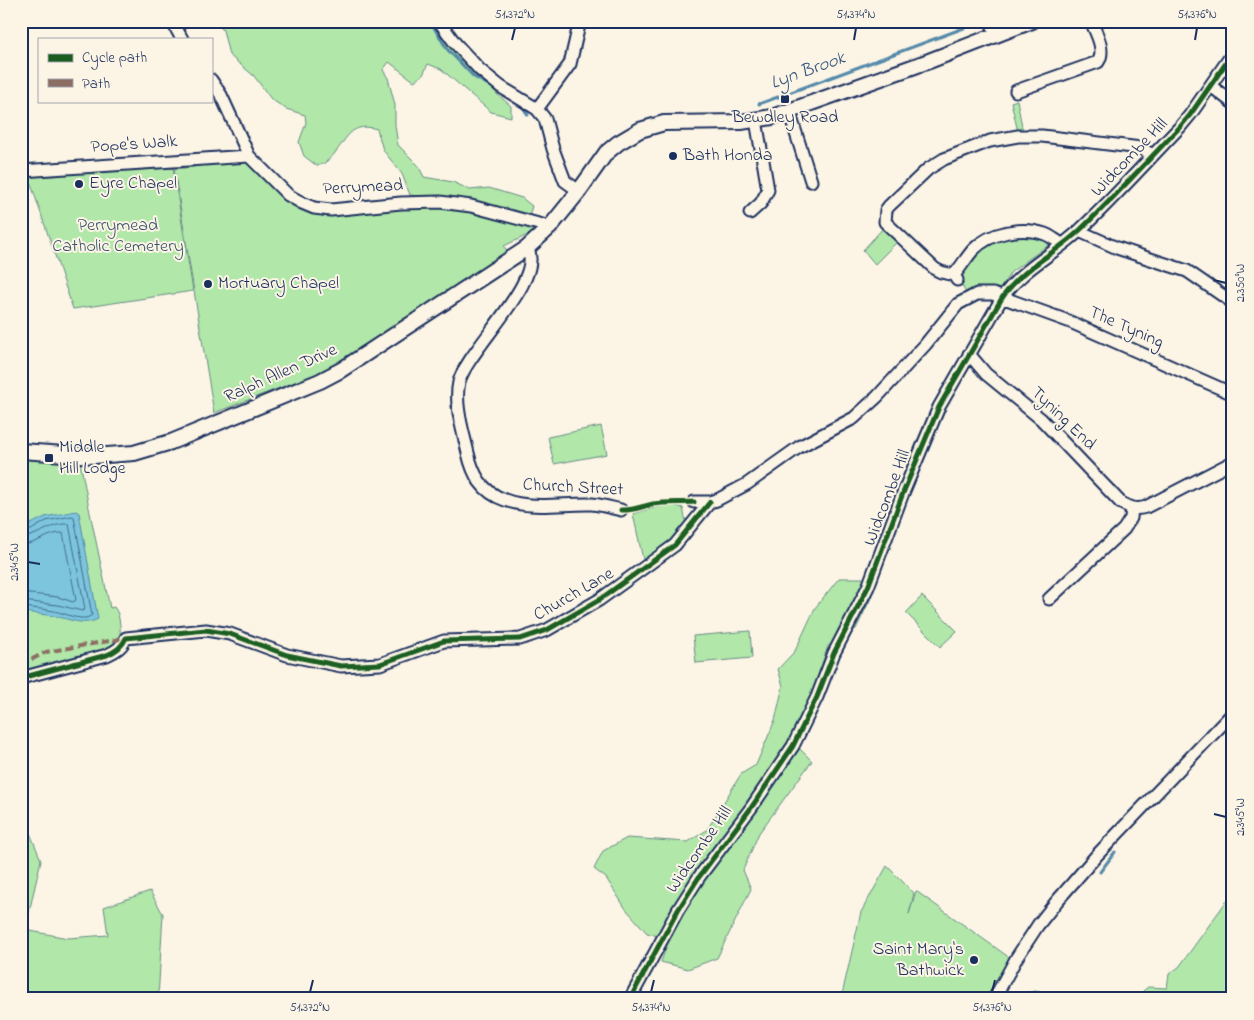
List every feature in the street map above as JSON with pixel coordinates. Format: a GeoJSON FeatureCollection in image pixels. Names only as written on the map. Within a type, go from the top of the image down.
{"type":"FeatureCollection","features":[{"type":"Feature","properties":{"kind":"main road","name":"Ralph Allen Drive"},"geometry":{"type":"LineString","coordinates":[[21,451],[94,456],[134,453],[172,442],[320,381],[341,370],[527,248],[550,227],[580,191],[606,153],[618,143],[640,130],[664,123],[741,122],[789,111],[929,61],[994,28],[1032,21]]}},
{"type":"Feature","properties":{"kind":"street"},"geometry":{"type":"LineString","coordinates":[[172,21],[181,38]]}},
{"type":"Feature","properties":{"kind":"street"},"geometry":{"type":"LineString","coordinates":[[439,21],[454,43],[480,70],[501,87],[538,109],[545,119],[553,149],[565,181],[580,191]]}},
{"type":"Feature","properties":{"kind":"street"},"geometry":{"type":"LineString","coordinates":[[538,109],[570,64],[580,21]]}},
{"type":"Feature","properties":{"kind":"street"},"geometry":{"type":"LineString","coordinates":[[1016,91],[1098,62],[1102,52],[1091,21]]}},
{"type":"Feature","properties":{"kind":"street","name":"Widcombe Hill"},"geometry":{"type":"LineString","coordinates":[[630,999],[678,910],[699,877],[751,808],[793,746],[817,697],[837,646],[868,587],[903,493],[939,407],[1002,298],[1011,285],[1020,277],[1079,231],[1190,115],[1233,53]]}},
{"type":"Feature","properties":{"kind":"street","name":"Perrymead"},"geometry":{"type":"LineString","coordinates":[[212,82],[221,95],[249,156],[288,195],[314,208],[331,210],[402,203],[440,202],[471,206],[550,227]]}},
{"type":"Feature","properties":{"kind":"street"},"geometry":{"type":"LineString","coordinates":[[1211,86],[1233,103]]}},
{"type":"Feature","properties":{"kind":"street"},"geometry":{"type":"LineString","coordinates":[[789,111],[811,181]]}},
{"type":"Feature","properties":{"kind":"street"},"geometry":{"type":"LineString","coordinates":[[750,213],[761,203],[768,190],[756,120]]}},
{"type":"Feature","properties":{"kind":"street"},"geometry":{"type":"LineString","coordinates":[[1062,244],[1046,234],[1027,230],[1006,232],[990,238],[974,249],[956,277],[935,268],[885,222],[884,217],[889,206],[928,169],[944,159],[990,141],[1018,136],[1069,139],[1142,148],[1152,155]]}},
{"type":"Feature","properties":{"kind":"street","name":"Pope's Walk"},"geometry":{"type":"LineString","coordinates":[[21,171],[249,156]]}},
{"type":"Feature","properties":{"kind":"street"},"geometry":{"type":"LineString","coordinates":[[1079,231],[1117,248],[1187,271],[1232,302]]}},
{"type":"Feature","properties":{"kind":"street","name":"Church Street"},"geometry":{"type":"LineString","coordinates":[[527,248],[531,256],[519,293],[466,365],[458,384],[460,416],[470,462],[479,483],[488,492],[505,500],[524,505],[594,504],[622,510]]}},
{"type":"Feature","properties":{"kind":"street"},"geometry":{"type":"LineString","coordinates":[[694,502],[717,500],[747,484],[799,447],[854,418],[878,397],[925,345],[958,304],[977,294],[986,293],[1002,298]]}},
{"type":"Feature","properties":{"kind":"street","name":"The Tyning"},"geometry":{"type":"LineString","coordinates":[[1002,298],[1068,322],[1233,394]]}},
{"type":"Feature","properties":{"kind":"street","name":"Tyning End"},"geometry":{"type":"LineString","coordinates":[[969,354],[986,374],[1041,419],[1121,503],[1132,508]]}},
{"type":"Feature","properties":{"kind":"street"},"geometry":{"type":"LineString","coordinates":[[1049,599],[1124,529],[1131,518],[1132,508],[1140,509],[1146,507],[1233,462]]}},
{"type":"Feature","properties":{"kind":"street","name":"Church Lane"},"geometry":{"type":"LineString","coordinates":[[21,678],[108,655],[116,651],[126,638],[206,630],[230,634],[286,656],[341,666],[380,664],[444,641],[520,639],[547,630],[599,600],[675,546],[710,502]]}},
{"type":"Feature","properties":{"kind":"street"},"geometry":{"type":"LineString","coordinates":[[994,999],[1022,949],[1057,900],[1233,713]]}},
{"type":"Feature","properties":{"kind":"green space"},"geometry":{"type":"Polygon","coordinates":[[[214,21],[436,21],[497,94],[511,106],[511,117],[491,112],[441,69],[428,64],[423,75],[414,81],[389,62],[383,70],[388,78],[395,105],[398,145],[418,165],[424,177],[453,182],[470,190],[489,188],[522,198],[532,206],[530,213],[524,215],[437,196],[410,195],[402,174],[383,150],[377,129],[367,127],[353,131],[326,162],[317,166],[304,156],[299,142],[306,123],[305,115],[286,109],[271,99],[254,76],[229,55],[223,30],[214,21]]]}},
{"type":"Feature","properties":{"kind":"green space"},"geometry":{"type":"Polygon","coordinates":[[[1017,100],[1023,132],[1018,132],[1011,102],[1017,100]]]}},
{"type":"Feature","properties":{"kind":"green space"},"geometry":{"type":"Polygon","coordinates":[[[244,161],[248,164],[253,163],[306,210],[438,207],[470,211],[532,227],[534,232],[504,246],[509,254],[329,369],[214,413],[174,169],[194,167],[200,164],[244,161]]]}},
{"type":"Feature","properties":{"kind":"green space","name":"Perrymead Catholic Cemetery"},"geometry":{"type":"Polygon","coordinates":[[[173,168],[193,291],[73,309],[28,175],[173,168]]]}},
{"type":"Feature","properties":{"kind":"green space"},"geometry":{"type":"Polygon","coordinates":[[[884,227],[898,241],[875,264],[863,250],[884,227]]]}},
{"type":"Feature","properties":{"kind":"green space"},"geometry":{"type":"Polygon","coordinates":[[[1014,235],[1038,237],[1051,243],[1011,272],[998,292],[972,290],[966,293],[959,280],[960,275],[972,260],[988,246],[1014,235]]]}},
{"type":"Feature","properties":{"kind":"green space"},"geometry":{"type":"Polygon","coordinates":[[[601,426],[607,454],[554,464],[548,437],[601,426]]]}},
{"type":"Feature","properties":{"kind":"green space"},"geometry":{"type":"Polygon","coordinates":[[[21,458],[80,461],[110,608],[114,607],[118,615],[120,646],[21,674],[21,458]]]}},
{"type":"Feature","properties":{"kind":"green space"},"geometry":{"type":"Polygon","coordinates":[[[672,505],[683,508],[687,527],[674,541],[644,564],[633,514],[672,505]]]}},
{"type":"Feature","properties":{"kind":"green space"},"geometry":{"type":"Polygon","coordinates":[[[839,578],[863,578],[872,596],[856,629],[828,646],[811,696],[801,715],[793,742],[812,761],[759,833],[743,870],[751,889],[717,958],[688,969],[661,962],[669,939],[647,933],[626,909],[606,878],[594,869],[603,851],[627,838],[688,842],[707,830],[741,774],[756,765],[775,720],[783,686],[778,669],[795,651],[815,608],[839,578]]]}},
{"type":"Feature","properties":{"kind":"green space"},"geometry":{"type":"Polygon","coordinates":[[[922,596],[957,631],[940,647],[906,613],[922,596]]]}},
{"type":"Feature","properties":{"kind":"green space"},"geometry":{"type":"Polygon","coordinates":[[[750,631],[752,658],[696,663],[693,636],[750,631]]]}},
{"type":"Feature","properties":{"kind":"green space"},"geometry":{"type":"Polygon","coordinates":[[[21,811],[41,860],[25,930],[68,938],[108,935],[104,907],[150,891],[163,914],[158,999],[21,999],[21,811]]]}},
{"type":"Feature","properties":{"kind":"green space"},"geometry":{"type":"Polygon","coordinates":[[[887,866],[914,893],[909,914],[916,891],[1010,958],[987,999],[841,999],[861,912],[887,866]]]}},
{"type":"Feature","properties":{"kind":"green space"},"geometry":{"type":"Polygon","coordinates":[[[1233,892],[1233,999],[1144,999],[1143,991],[1148,987],[1167,988],[1169,974],[1179,967],[1233,892]]]}},
{"type":"Feature","properties":{"kind":"water"},"geometry":{"type":"Polygon","coordinates":[[[76,511],[79,513],[98,619],[81,622],[49,615],[21,612],[21,527],[45,517],[76,511]]]}},
{"type":"Feature","properties":{"kind":"water"},"geometry":{"type":"Polygon","coordinates":[[[1035,991],[1045,993],[1056,999],[1019,999],[1025,993],[1035,991]]]}},
{"type":"Feature","properties":{"kind":"waterway","name":"Lyn Brook"},"geometry":{"type":"LineString","coordinates":[[430,21],[447,49],[474,77],[494,88]]}},
{"type":"Feature","properties":{"kind":"waterway","name":"Lyn Brook"},"geometry":{"type":"LineString","coordinates":[[759,104],[980,22]]}},
{"type":"Feature","properties":{"kind":"waterway","name":"Lyn Brook"},"geometry":{"type":"LineString","coordinates":[[522,106],[528,115]]}},
{"type":"Feature","properties":{"kind":"waterway"},"geometry":{"type":"LineString","coordinates":[[1100,872],[1115,852]]}},
{"type":"Feature","properties":{"kind":"marked path"},"geometry":{"type":"LineString","coordinates":[[21,665],[46,652],[126,638]]}},
{"type":"Feature","properties":{"kind":"cycle path"},"geometry":{"type":"LineString","coordinates":[[630,999],[678,910],[699,877],[751,808],[793,746],[817,697],[834,653],[868,587],[903,493],[939,407],[1002,298],[1019,278],[1080,230],[1180,127],[1233,53]]}},
{"type":"Feature","properties":{"kind":"cycle path"},"geometry":{"type":"LineString","coordinates":[[621,510],[658,503],[694,502]]}},
{"type":"Feature","properties":{"kind":"cycle path"},"geometry":{"type":"LineString","coordinates":[[21,678],[107,655],[123,644],[126,638],[206,630],[230,634],[287,655],[341,666],[380,664],[444,641],[520,639],[547,630],[599,600],[642,569],[675,545],[710,502]]}},
{"type":"Feature","properties":{"kind":"place","name":"Bewdley Road"},"geometry":{"type":"Point","coordinates":[785,99]}},
{"type":"Feature","properties":{"kind":"place","name":"Bath Honda"},"geometry":{"type":"Point","coordinates":[673,156]}},
{"type":"Feature","properties":{"kind":"place","name":"Eyre Chapel"},"geometry":{"type":"Point","coordinates":[79,184]}},
{"type":"Feature","properties":{"kind":"place","name":"Mortuary Chapel"},"geometry":{"type":"Point","coordinates":[208,284]}},
{"type":"Feature","properties":{"kind":"place","name":"Middle Hill Lodge"},"geometry":{"type":"Point","coordinates":[49,458]}},
{"type":"Feature","properties":{"kind":"place","name":"Saint Mary's Bathwick"},"geometry":{"type":"Point","coordinates":[974,960]}}]}
